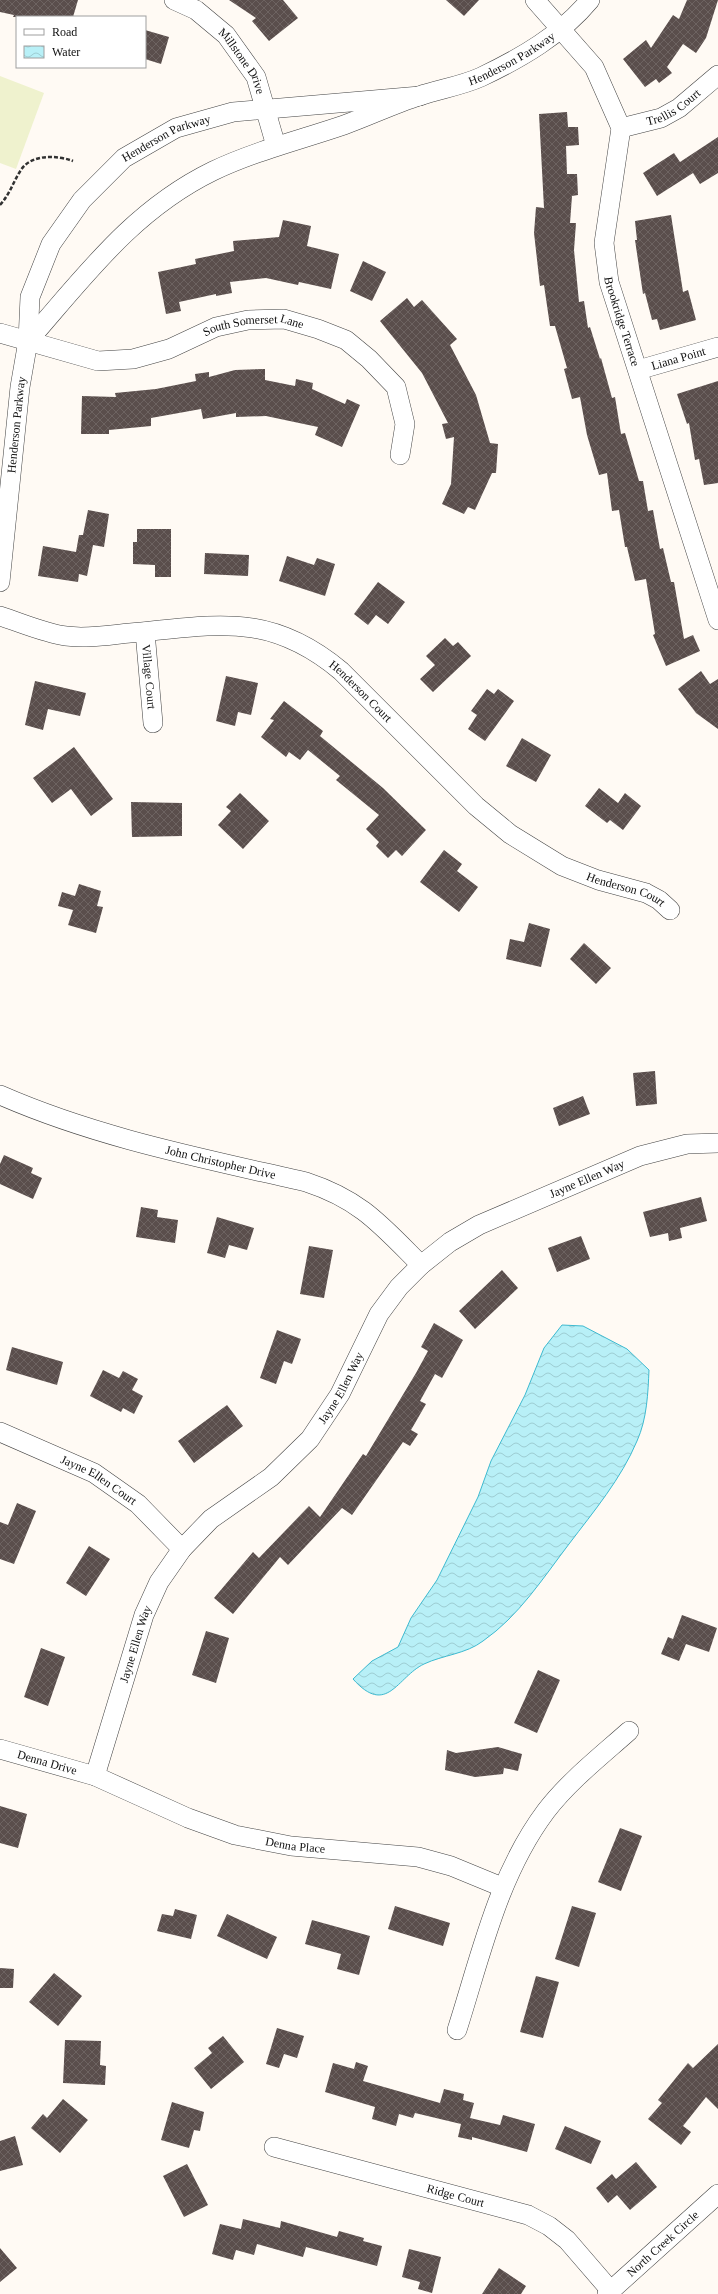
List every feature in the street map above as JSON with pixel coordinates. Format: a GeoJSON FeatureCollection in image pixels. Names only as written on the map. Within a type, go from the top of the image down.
{"type":"FeatureCollection","features":[{"type":"Feature","properties":{"kind":"street","name":"Millstone Drive"},"geometry":{"type":"LineString","coordinates":[[174,0],[196,10],[226,35],[256,77],[276,146]]}},
{"type":"Feature","properties":{"kind":"street"},"geometry":{"type":"LineString","coordinates":[[535,0],[562,29],[594,68],[621,128]]}},
{"type":"Feature","properties":{"kind":"street","name":"Henderson Parkway"},"geometry":{"type":"LineString","coordinates":[[28,341],[101,255],[140,219],[178,191],[212,172],[276,146],[343,125],[420,96],[480,77],[534,48],[562,29],[590,0]]}},
{"type":"Feature","properties":{"kind":"street","name":"Trellis Court"},"geometry":{"type":"LineString","coordinates":[[621,128],[661,118],[685,103],[718,75]]}},
{"type":"Feature","properties":{"kind":"street","name":"Henderson Parkway"},"geometry":{"type":"LineString","coordinates":[[0,582],[20,387],[28,341],[30,297],[51,244],[82,200],[124,158],[176,128],[233,112],[420,96]]}},
{"type":"Feature","properties":{"kind":"street","name":"Brookridge Terrace"},"geometry":{"type":"LineString","coordinates":[[621,128],[604,243],[609,282],[638,370],[710,572],[718,620]]}},
{"type":"Feature","properties":{"kind":"street","name":"South Somerset Lane"},"geometry":{"type":"LineString","coordinates":[[0,333],[98,361],[133,359],[148,355],[169,349],[216,327],[248,320],[284,319],[318,328],[346,340],[370,359],[396,388],[405,424],[400,455]]}},
{"type":"Feature","properties":{"kind":"street","name":"Liana Point"},"geometry":{"type":"LineString","coordinates":[[638,370],[718,347]]}},
{"type":"Feature","properties":{"kind":"street","name":"Henderson Court"},"geometry":{"type":"LineString","coordinates":[[0,616],[41,630],[66,636],[93,637],[213,625],[236,625],[271,631],[303,644],[324,656],[342,671],[476,806],[510,834],[562,866],[598,880],[646,893],[659,900],[670,910]]}},
{"type":"Feature","properties":{"kind":"street","name":"Village Court"},"geometry":{"type":"LineString","coordinates":[[145,632],[153,723]]}},
{"type":"Feature","properties":{"kind":"street","name":"John Christopher Drive"},"geometry":{"type":"LineString","coordinates":[[0,1095],[97,1131],[327,1189],[350,1200],[372,1215],[421,1265]]}},
{"type":"Feature","properties":{"kind":"street","name":"Jayne Ellen Way"},"geometry":{"type":"LineString","coordinates":[[95,1776],[144,1615],[159,1582],[182,1549],[211,1519],[271,1477],[310,1439],[340,1394],[379,1314],[399,1287],[421,1265],[450,1242],[479,1225],[640,1156],[687,1144],[718,1143]]}},
{"type":"Feature","properties":{"kind":"street","name":"Jayne Ellen Court"},"geometry":{"type":"LineString","coordinates":[[0,1432],[94,1473],[138,1504],[182,1549]]}},
{"type":"Feature","properties":{"kind":"street"},"geometry":{"type":"LineString","coordinates":[[457,2030],[502,1887],[522,1848],[547,1810],[571,1784],[629,1731]]}},
{"type":"Feature","properties":{"kind":"street","name":"Denna Drive"},"geometry":{"type":"LineString","coordinates":[[0,1749],[95,1776]]}},
{"type":"Feature","properties":{"kind":"street","name":"Denna Place"},"geometry":{"type":"LineString","coordinates":[[95,1776],[188,1818],[236,1835],[291,1846],[418,1857],[451,1866],[502,1887]]}},
{"type":"Feature","properties":{"kind":"street","name":"Ridge Court"},"geometry":{"type":"LineString","coordinates":[[274,2147],[528,2215],[548,2226],[567,2240],[609,2292]]}},
{"type":"Feature","properties":{"kind":"street","name":"North Creek Circle"},"geometry":{"type":"LineString","coordinates":[[609,2292],[718,2194]]}},
{"type":"Feature","properties":{"kind":"path"},"geometry":{"type":"LineString","coordinates":[[0,205],[9,195],[22,168],[27,164],[48,157],[73,161]]}},
{"type":"Feature","properties":{"kind":"green space"},"geometry":{"type":"Polygon","coordinates":[[[0,76],[44,93],[16,169],[0,163],[0,76]]]}},
{"type":"Feature","properties":{"kind":"water"},"geometry":{"type":"Polygon","coordinates":[[[562,1325],[583,1326],[627,1349],[649,1370],[645,1415],[640,1433],[631,1455],[615,1482],[540,1583],[508,1620],[496,1631],[469,1649],[424,1664],[391,1691],[375,1695],[365,1690],[353,1679],[372,1661],[398,1647],[411,1618],[437,1580],[478,1497],[491,1461],[525,1395],[544,1348],[562,1325]]]}},
{"type":"Feature","properties":{"kind":"building"},"geometry":{"type":"Polygon","coordinates":[[[0,0],[78,0],[73,16],[13,17],[14,15],[0,12],[0,0]]]}},
{"type":"Feature","properties":{"kind":"building"},"geometry":{"type":"Polygon","coordinates":[[[229,0],[283,0],[298,18],[269,41],[252,21],[256,18],[229,0]]]}},
{"type":"Feature","properties":{"kind":"building"},"geometry":{"type":"Polygon","coordinates":[[[446,0],[479,0],[464,16],[446,0]]]}},
{"type":"Feature","properties":{"kind":"building"},"geometry":{"type":"Polygon","coordinates":[[[687,0],[718,0],[706,38],[696,53],[683,44],[667,67],[672,73],[659,83],[656,79],[645,87],[623,59],[646,40],[651,48],[673,15],[679,19],[687,0]]]}},
{"type":"Feature","properties":{"kind":"building"},"geometry":{"type":"Polygon","coordinates":[[[146,30],[169,37],[161,64],[146,59],[146,30]]]}},
{"type":"Feature","properties":{"kind":"building"},"geometry":{"type":"Polygon","coordinates":[[[567,112],[568,127],[578,127],[579,145],[566,146],[567,174],[577,174],[578,195],[572,196],[570,223],[576,223],[574,250],[579,302],[584,301],[588,328],[590,327],[600,359],[601,358],[612,398],[615,397],[621,434],[625,433],[639,481],[643,481],[648,511],[653,510],[660,549],[663,548],[671,582],[674,582],[684,639],[693,635],[700,651],[666,666],[653,635],[655,634],[646,579],[635,581],[627,547],[625,547],[619,510],[612,511],[607,473],[599,475],[587,435],[580,397],[572,399],[564,369],[567,368],[555,326],[550,326],[544,285],[540,286],[534,233],[536,207],[544,208],[539,114],[567,112]]]}},
{"type":"Feature","properties":{"kind":"building"},"geometry":{"type":"Polygon","coordinates":[[[718,137],[718,173],[700,184],[693,173],[657,196],[643,173],[674,153],[680,162],[718,137]]]}},
{"type":"Feature","properties":{"kind":"building"},"geometry":{"type":"Polygon","coordinates":[[[671,215],[683,292],[688,290],[696,320],[660,330],[657,319],[652,320],[645,293],[643,294],[635,240],[637,240],[635,221],[671,215]]]}},
{"type":"Feature","properties":{"kind":"building"},"geometry":{"type":"Polygon","coordinates":[[[283,220],[311,226],[307,246],[339,254],[331,289],[299,282],[298,285],[266,278],[230,282],[232,293],[216,296],[216,294],[179,302],[181,311],[166,314],[158,272],[196,264],[195,259],[234,251],[233,241],[279,237],[283,220]]]}},
{"type":"Feature","properties":{"kind":"building"},"geometry":{"type":"Polygon","coordinates":[[[363,261],[386,272],[372,301],[350,291],[363,261]]]}},
{"type":"Feature","properties":{"kind":"building"},"geometry":{"type":"Polygon","coordinates":[[[407,298],[414,307],[422,300],[457,339],[450,345],[476,395],[490,443],[498,444],[496,473],[492,473],[475,510],[468,507],[464,514],[442,504],[451,484],[454,437],[446,439],[442,424],[448,423],[422,373],[380,321],[407,298]]]}},
{"type":"Feature","properties":{"kind":"building"},"geometry":{"type":"Polygon","coordinates":[[[265,369],[265,380],[295,386],[296,379],[313,383],[312,389],[345,404],[347,399],[360,405],[342,447],[315,435],[318,427],[266,416],[236,417],[236,413],[203,419],[201,409],[151,418],[151,426],[109,430],[109,434],[81,434],[82,396],[116,397],[115,393],[156,389],[196,381],[195,374],[209,372],[209,377],[235,370],[265,369]]]}},
{"type":"Feature","properties":{"kind":"building"},"geometry":{"type":"Polygon","coordinates":[[[718,381],[718,483],[704,485],[699,459],[695,460],[689,423],[687,424],[677,394],[718,381]]]}},
{"type":"Feature","properties":{"kind":"building"},"geometry":{"type":"Polygon","coordinates":[[[88,510],[109,514],[104,547],[93,545],[87,576],[79,574],[78,582],[38,576],[43,546],[76,552],[79,535],[83,535],[88,510]]]}},
{"type":"Feature","properties":{"kind":"building"},"geometry":{"type":"Polygon","coordinates":[[[137,529],[171,529],[171,577],[155,577],[155,565],[133,564],[133,542],[137,542],[137,529]]]}},
{"type":"Feature","properties":{"kind":"building"},"geometry":{"type":"Polygon","coordinates":[[[205,553],[249,555],[248,576],[204,574],[205,553]]]}},
{"type":"Feature","properties":{"kind":"building"},"geometry":{"type":"Polygon","coordinates":[[[287,556],[314,565],[317,558],[335,564],[325,596],[279,581],[287,556]]]}},
{"type":"Feature","properties":{"kind":"building"},"geometry":{"type":"Polygon","coordinates":[[[378,582],[405,602],[388,624],[376,615],[368,625],[354,614],[378,582]]]}},
{"type":"Feature","properties":{"kind":"building"},"geometry":{"type":"Polygon","coordinates":[[[445,638],[453,646],[458,642],[471,656],[433,692],[420,679],[435,665],[426,656],[445,638]]]}},
{"type":"Feature","properties":{"kind":"building"},"geometry":{"type":"Polygon","coordinates":[[[701,671],[710,684],[718,679],[718,729],[696,713],[678,689],[701,671]]]}},
{"type":"Feature","properties":{"kind":"building"},"geometry":{"type":"Polygon","coordinates":[[[226,676],[258,683],[251,715],[238,712],[235,726],[216,721],[226,676]]]}},
{"type":"Feature","properties":{"kind":"building"},"geometry":{"type":"Polygon","coordinates":[[[35,681],[86,693],[80,716],[48,709],[43,730],[25,725],[35,681]]]}},
{"type":"Feature","properties":{"kind":"building"},"geometry":{"type":"Polygon","coordinates":[[[487,689],[494,694],[498,689],[514,701],[485,741],[468,729],[477,715],[471,711],[487,689]]]}},
{"type":"Feature","properties":{"kind":"building"},"geometry":{"type":"Polygon","coordinates":[[[284,701],[323,731],[320,736],[383,788],[426,830],[402,856],[396,850],[388,858],[376,846],[379,842],[366,829],[379,815],[336,780],[340,776],[308,750],[300,760],[289,752],[286,757],[261,737],[274,720],[270,719],[284,701]]]}},
{"type":"Feature","properties":{"kind":"building"},"geometry":{"type":"Polygon","coordinates":[[[522,738],[551,755],[536,782],[506,766],[522,738]]]}},
{"type":"Feature","properties":{"kind":"building"},"geometry":{"type":"Polygon","coordinates":[[[74,747],[113,799],[91,816],[71,789],[52,803],[33,778],[74,747]]]}},
{"type":"Feature","properties":{"kind":"building"},"geometry":{"type":"Polygon","coordinates":[[[599,788],[618,803],[625,793],[641,806],[623,830],[610,820],[607,823],[585,806],[599,788]]]}},
{"type":"Feature","properties":{"kind":"building"},"geometry":{"type":"Polygon","coordinates":[[[240,793],[269,821],[243,849],[218,825],[231,811],[226,807],[240,793]]]}},
{"type":"Feature","properties":{"kind":"building"},"geometry":{"type":"Polygon","coordinates":[[[131,802],[182,803],[182,836],[132,837],[131,802]]]}},
{"type":"Feature","properties":{"kind":"building"},"geometry":{"type":"Polygon","coordinates":[[[444,850],[462,864],[457,871],[478,887],[459,912],[420,882],[444,850]]]}},
{"type":"Feature","properties":{"kind":"building"},"geometry":{"type":"Polygon","coordinates":[[[79,884],[101,891],[97,906],[103,907],[96,933],[68,925],[73,910],[58,906],[62,892],[75,896],[79,884]]]}},
{"type":"Feature","properties":{"kind":"building"},"geometry":{"type":"Polygon","coordinates":[[[529,923],[550,929],[541,967],[506,959],[510,939],[524,942],[529,923]]]}},
{"type":"Feature","properties":{"kind":"building"},"geometry":{"type":"Polygon","coordinates":[[[584,943],[611,968],[596,984],[570,959],[584,943]]]}},
{"type":"Feature","properties":{"kind":"building"},"geometry":{"type":"Polygon","coordinates":[[[655,1071],[657,1104],[636,1106],[633,1073],[655,1071]]]}},
{"type":"Feature","properties":{"kind":"building"},"geometry":{"type":"Polygon","coordinates":[[[583,1096],[590,1114],[559,1126],[553,1108],[583,1096]]]}},
{"type":"Feature","properties":{"kind":"building"},"geometry":{"type":"Polygon","coordinates":[[[4,1155],[33,1168],[31,1173],[42,1178],[33,1199],[0,1184],[0,1164],[4,1155]]]}},
{"type":"Feature","properties":{"kind":"building"},"geometry":{"type":"Polygon","coordinates":[[[701,1197],[707,1221],[680,1228],[682,1238],[669,1241],[668,1233],[650,1237],[643,1212],[701,1197]]]}},
{"type":"Feature","properties":{"kind":"building"},"geometry":{"type":"Polygon","coordinates":[[[141,1207],[158,1210],[157,1217],[178,1220],[175,1243],[136,1237],[141,1207]]]}},
{"type":"Feature","properties":{"kind":"building"},"geometry":{"type":"Polygon","coordinates":[[[217,1217],[254,1228],[247,1250],[229,1245],[225,1258],[207,1253],[217,1217]]]}},
{"type":"Feature","properties":{"kind":"building"},"geometry":{"type":"Polygon","coordinates":[[[581,1236],[590,1259],[557,1272],[548,1248],[581,1236]]]}},
{"type":"Feature","properties":{"kind":"building"},"geometry":{"type":"Polygon","coordinates":[[[309,1246],[333,1250],[324,1298],[300,1294],[309,1246]]]}},
{"type":"Feature","properties":{"kind":"building"},"geometry":{"type":"Polygon","coordinates":[[[502,1270],[518,1288],[475,1329],[459,1311],[502,1270]]]}},
{"type":"Feature","properties":{"kind":"building"},"geometry":{"type":"Polygon","coordinates":[[[434,1323],[463,1340],[442,1378],[435,1374],[420,1401],[426,1404],[411,1430],[418,1434],[410,1446],[403,1442],[352,1515],[342,1508],[288,1565],[280,1557],[233,1614],[214,1598],[253,1552],[259,1558],[309,1506],[320,1517],[363,1454],[366,1456],[416,1373],[428,1351],[421,1347],[434,1323]]]}},
{"type":"Feature","properties":{"kind":"building"},"geometry":{"type":"Polygon","coordinates":[[[277,1330],[301,1339],[292,1364],[284,1361],[276,1384],[260,1378],[277,1330]]]}},
{"type":"Feature","properties":{"kind":"building"},"geometry":{"type":"Polygon","coordinates":[[[12,1347],[63,1362],[57,1385],[6,1370],[12,1347]]]}},
{"type":"Feature","properties":{"kind":"building"},"geometry":{"type":"Polygon","coordinates":[[[103,1370],[119,1378],[123,1371],[138,1379],[132,1390],[143,1396],[134,1414],[123,1408],[121,1412],[90,1396],[103,1370]]]}},
{"type":"Feature","properties":{"kind":"building"},"geometry":{"type":"Polygon","coordinates":[[[227,1405],[243,1426],[194,1463],[178,1441],[227,1405]]]}},
{"type":"Feature","properties":{"kind":"building"},"geometry":{"type":"Polygon","coordinates":[[[17,1503],[36,1511],[14,1564],[0,1559],[0,1522],[8,1525],[17,1503]]]}},
{"type":"Feature","properties":{"kind":"building"},"geometry":{"type":"Polygon","coordinates":[[[89,1546],[110,1559],[86,1596],[66,1583],[89,1546]]]}},
{"type":"Feature","properties":{"kind":"building"},"geometry":{"type":"Polygon","coordinates":[[[682,1615],[717,1628],[709,1652],[686,1644],[679,1661],[661,1654],[668,1637],[673,1639],[682,1615]]]}},
{"type":"Feature","properties":{"kind":"building"},"geometry":{"type":"Polygon","coordinates":[[[206,1631],[229,1638],[216,1683],[192,1675],[206,1631]]]}},
{"type":"Feature","properties":{"kind":"building"},"geometry":{"type":"Polygon","coordinates":[[[41,1648],[65,1657],[48,1706],[24,1697],[41,1648]]]}},
{"type":"Feature","properties":{"kind":"building"},"geometry":{"type":"Polygon","coordinates":[[[538,1670],[560,1680],[537,1733],[514,1723],[538,1670]]]}},
{"type":"Feature","properties":{"kind":"building"},"geometry":{"type":"Polygon","coordinates":[[[498,1747],[522,1754],[518,1771],[504,1768],[503,1774],[475,1777],[445,1770],[447,1750],[456,1753],[498,1747]]]}},
{"type":"Feature","properties":{"kind":"building"},"geometry":{"type":"Polygon","coordinates":[[[0,1806],[27,1814],[18,1848],[0,1843],[0,1806]]]}},
{"type":"Feature","properties":{"kind":"building"},"geometry":{"type":"Polygon","coordinates":[[[620,1828],[642,1836],[621,1891],[598,1882],[620,1828]]]}},
{"type":"Feature","properties":{"kind":"building"},"geometry":{"type":"Polygon","coordinates":[[[395,1906],[450,1923],[443,1946],[388,1929],[395,1906]]]}},
{"type":"Feature","properties":{"kind":"building"},"geometry":{"type":"Polygon","coordinates":[[[572,1906],[596,1913],[579,1967],[555,1959],[572,1906]]]}},
{"type":"Feature","properties":{"kind":"building"},"geometry":{"type":"Polygon","coordinates":[[[175,1909],[197,1915],[191,1939],[157,1931],[162,1914],[173,1916],[175,1909]]]}},
{"type":"Feature","properties":{"kind":"building"},"geometry":{"type":"Polygon","coordinates":[[[227,1914],[277,1937],[267,1959],[217,1936],[227,1914]]]}},
{"type":"Feature","properties":{"kind":"building"},"geometry":{"type":"Polygon","coordinates":[[[312,1920],[370,1936],[359,1975],[337,1969],[341,1954],[305,1944],[312,1920]]]}},
{"type":"Feature","properties":{"kind":"building"},"geometry":{"type":"Polygon","coordinates":[[[0,1968],[14,1969],[13,1988],[0,1988],[0,1968]]]}},
{"type":"Feature","properties":{"kind":"building"},"geometry":{"type":"Polygon","coordinates":[[[54,1973],[82,1996],[58,2026],[29,2002],[54,1973]]]}},
{"type":"Feature","properties":{"kind":"building"},"geometry":{"type":"Polygon","coordinates":[[[536,1976],[559,1982],[543,2038],[520,2032],[536,1976]]]}},
{"type":"Feature","properties":{"kind":"building"},"geometry":{"type":"Polygon","coordinates":[[[277,2028],[304,2036],[297,2058],[284,2054],[279,2068],[266,2064],[277,2028]]]}},
{"type":"Feature","properties":{"kind":"building"},"geometry":{"type":"Polygon","coordinates":[[[223,2036],[244,2062],[211,2089],[194,2068],[212,2053],[208,2048],[223,2036]]]}},
{"type":"Feature","properties":{"kind":"building"},"geometry":{"type":"Polygon","coordinates":[[[65,2040],[101,2041],[100,2065],[106,2066],[105,2085],[63,2083],[65,2040]]]}},
{"type":"Feature","properties":{"kind":"building"},"geometry":{"type":"Polygon","coordinates":[[[718,2044],[718,2109],[706,2097],[683,2126],[691,2132],[681,2145],[648,2119],[662,2103],[658,2100],[688,2063],[693,2068],[718,2044]]]}},
{"type":"Feature","properties":{"kind":"building"},"geometry":{"type":"Polygon","coordinates":[[[356,2062],[368,2066],[363,2081],[440,2103],[444,2089],[464,2094],[463,2100],[474,2103],[470,2118],[500,2125],[503,2115],[535,2124],[527,2152],[472,2137],[472,2140],[458,2137],[461,2124],[415,2113],[413,2118],[399,2114],[396,2126],[372,2119],[375,2107],[325,2092],[333,2063],[354,2069],[356,2062]]]}},
{"type":"Feature","properties":{"kind":"building"},"geometry":{"type":"Polygon","coordinates":[[[63,2099],[88,2120],[60,2153],[31,2128],[43,2114],[47,2118],[63,2099]]]}},
{"type":"Feature","properties":{"kind":"building"},"geometry":{"type":"Polygon","coordinates":[[[172,2102],[204,2112],[200,2131],[194,2130],[189,2148],[161,2140],[172,2102]]]}},
{"type":"Feature","properties":{"kind":"building"},"geometry":{"type":"Polygon","coordinates":[[[565,2126],[601,2141],[591,2164],[555,2149],[565,2126]]]}},
{"type":"Feature","properties":{"kind":"building"},"geometry":{"type":"Polygon","coordinates":[[[15,2136],[23,2165],[0,2171],[0,2141],[15,2136]]]}},
{"type":"Feature","properties":{"kind":"building"},"geometry":{"type":"Polygon","coordinates":[[[636,2162],[657,2187],[630,2210],[617,2195],[608,2203],[596,2188],[612,2174],[616,2179],[636,2162]]]}},
{"type":"Feature","properties":{"kind":"building"},"geometry":{"type":"Polygon","coordinates":[[[187,2164],[208,2205],[184,2217],[163,2176],[187,2164]]]}},
{"type":"Feature","properties":{"kind":"building"},"geometry":{"type":"Polygon","coordinates":[[[243,2219],[280,2228],[281,2221],[337,2237],[339,2231],[364,2238],[363,2241],[382,2246],[377,2266],[306,2247],[303,2257],[257,2244],[254,2255],[236,2250],[233,2260],[212,2254],[220,2224],[241,2229],[243,2219]]]}},
{"type":"Feature","properties":{"kind":"building"},"geometry":{"type":"Polygon","coordinates":[[[0,2248],[17,2268],[0,2282],[0,2248]]]}},
{"type":"Feature","properties":{"kind":"building"},"geometry":{"type":"Polygon","coordinates":[[[409,2249],[441,2257],[432,2293],[418,2289],[420,2282],[402,2277],[409,2249]]]}},
{"type":"Feature","properties":{"kind":"building"},"geometry":{"type":"Polygon","coordinates":[[[499,2268],[526,2286],[521,2294],[482,2294],[499,2268]]]}}]}
